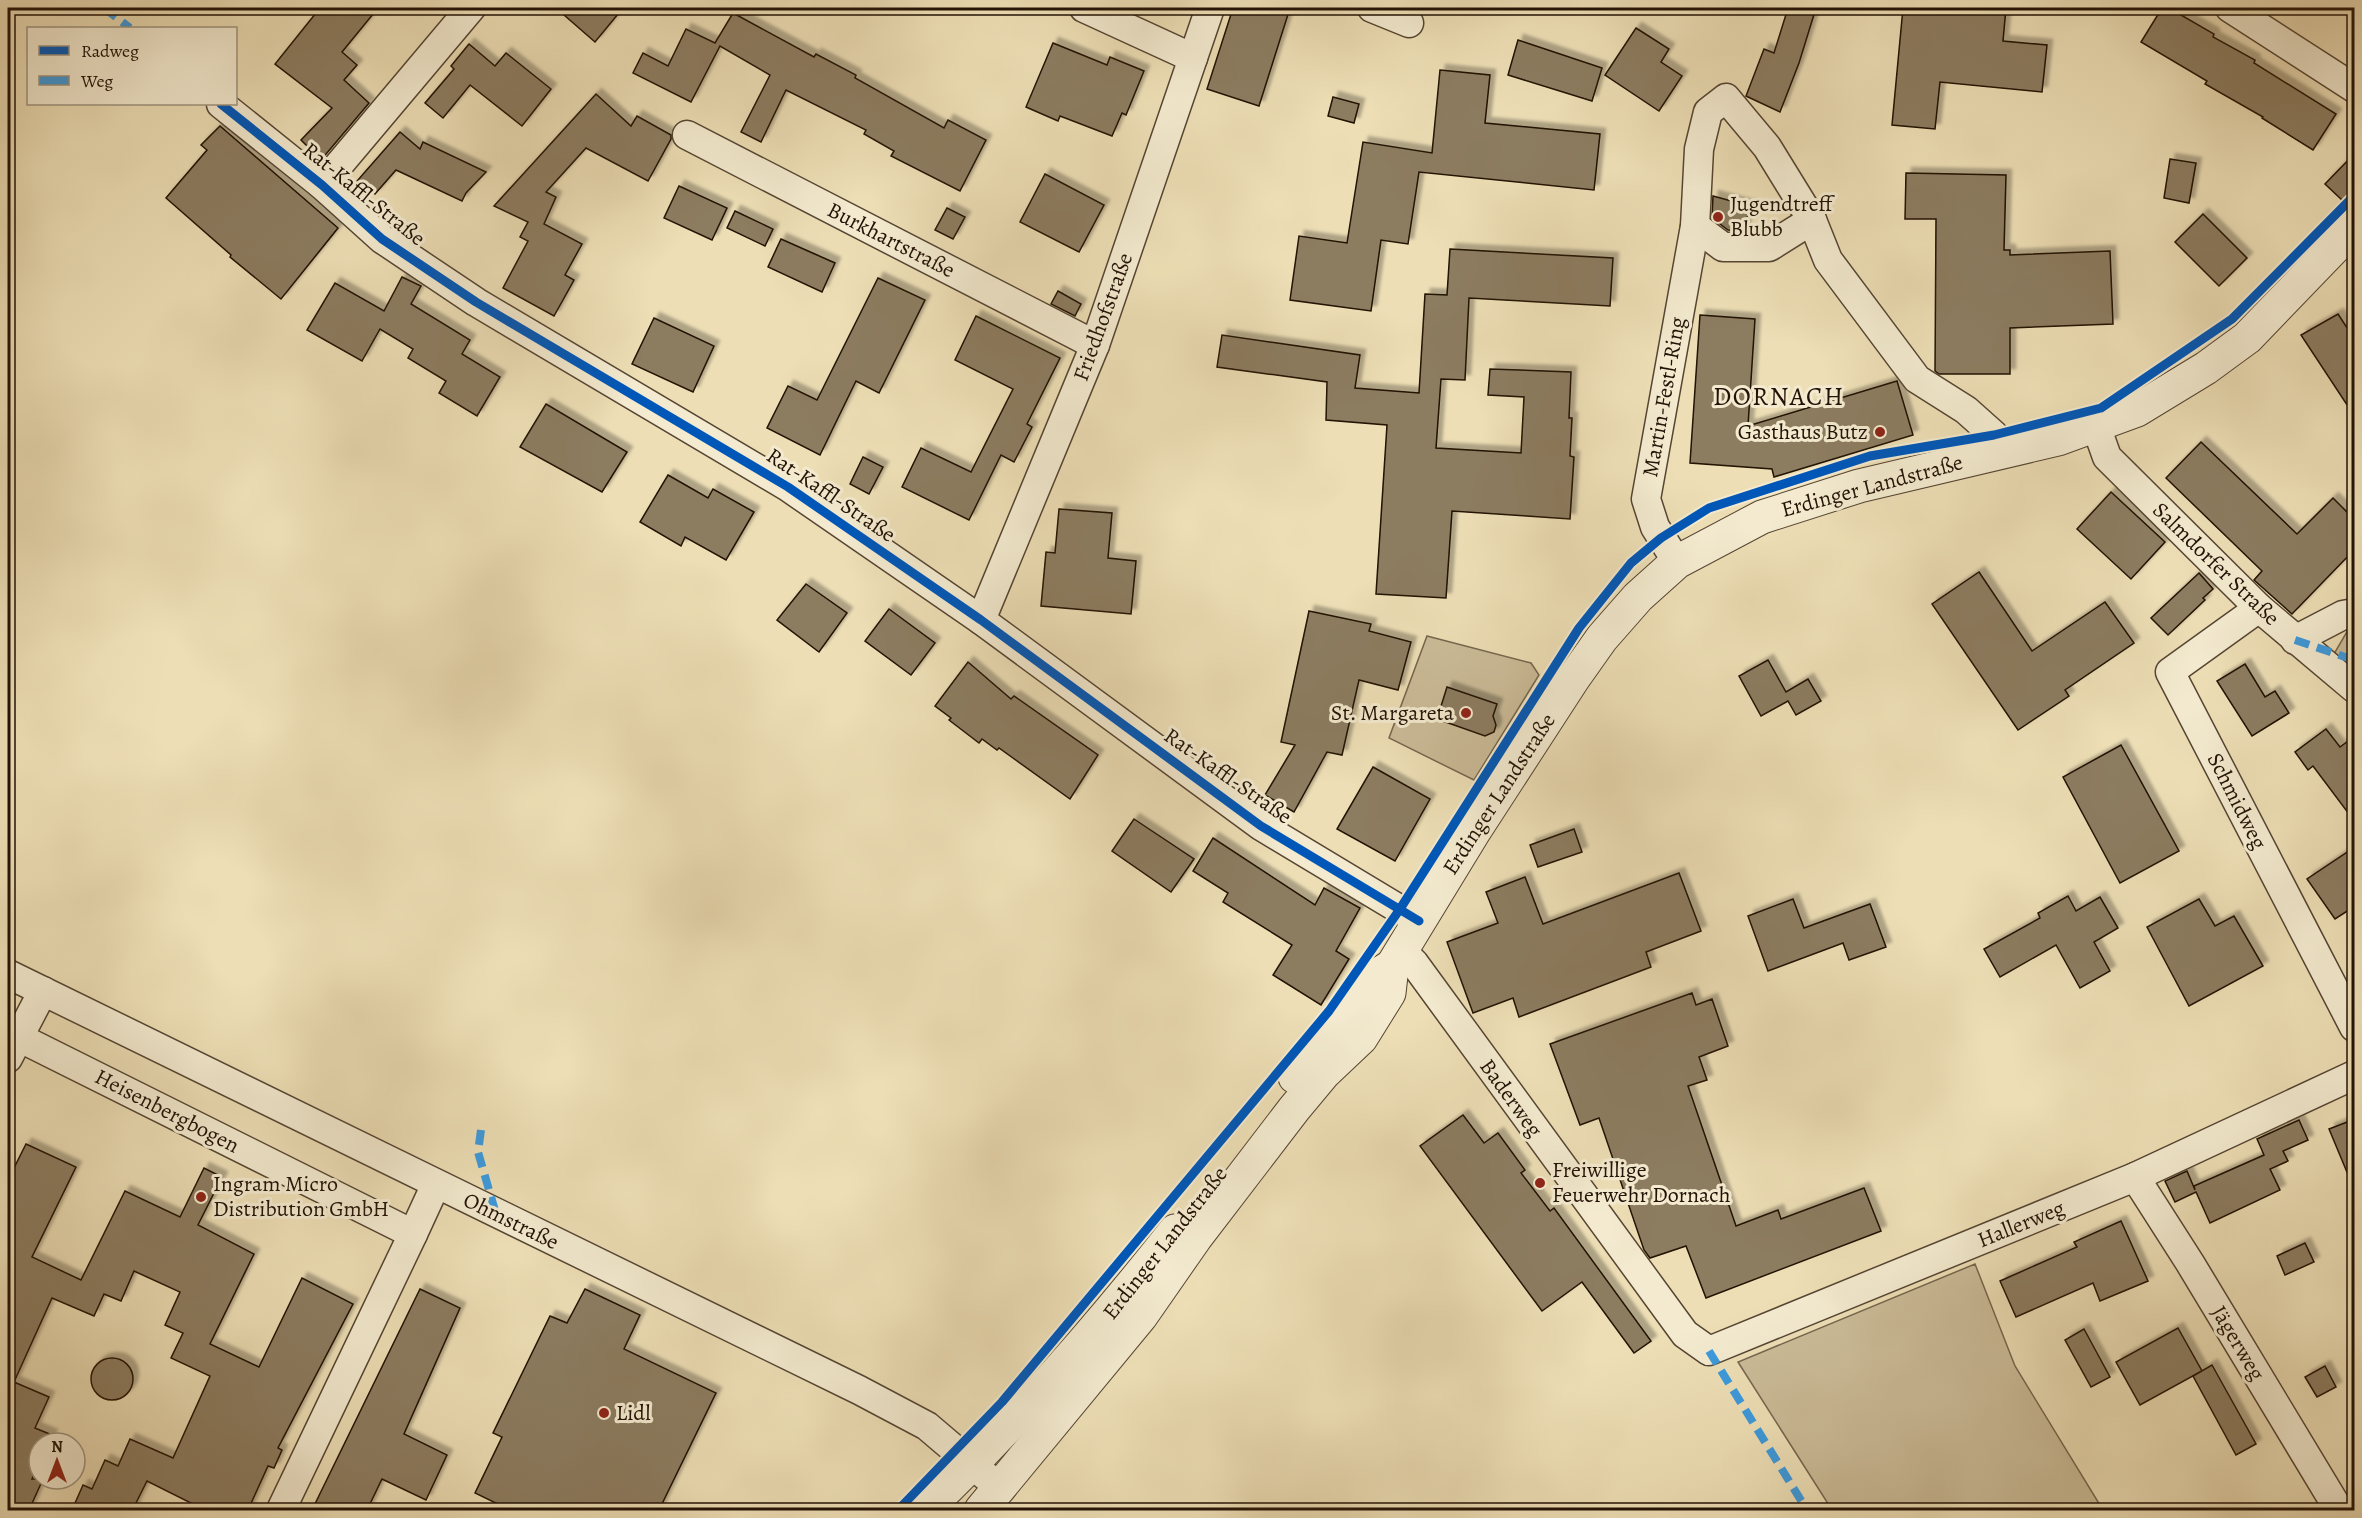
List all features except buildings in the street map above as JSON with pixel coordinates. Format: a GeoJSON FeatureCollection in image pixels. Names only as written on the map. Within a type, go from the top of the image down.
{"type":"FeatureCollection","features":[{"type":"Feature","properties":{"kind":"street"},"geometry":{"type":"LineString","coordinates":[[322,185],[471,8]]}},
{"type":"Feature","properties":{"kind":"street"},"geometry":{"type":"LineString","coordinates":[[1084,8],[1193,58]]}},
{"type":"Feature","properties":{"kind":"street","name":"Friedhofstraße"},"geometry":{"type":"LineString","coordinates":[[981,620],[1095,345],[1210,8]]}},
{"type":"Feature","properties":{"kind":"street"},"geometry":{"type":"LineString","coordinates":[[1371,8],[1409,23]]}},
{"type":"Feature","properties":{"kind":"street"},"geometry":{"type":"LineString","coordinates":[[2230,8],[2355,88]]}},
{"type":"Feature","properties":{"kind":"street","name":"Martin-Festl-Ring"},"geometry":{"type":"LineString","coordinates":[[1677,562],[1655,526],[1646,499],[1695,226],[1699,149],[1708,112],[1726,98],[1767,147],[1812,220],[1828,260],[1917,380],[1966,410],[1994,435],[2000,453]]}},
{"type":"Feature","properties":{"kind":"street","name":"Rat-Kaffl-Straße"},"geometry":{"type":"LineString","coordinates":[[222,105],[322,185],[382,239],[476,302],[788,487],[981,620],[1261,826],[1419,921]]}},
{"type":"Feature","properties":{"kind":"street","name":"Burkhartstraße"},"geometry":{"type":"LineString","coordinates":[[687,135],[1095,345]]}},
{"type":"Feature","properties":{"kind":"street"},"geometry":{"type":"LineString","coordinates":[[1695,226],[1723,247],[1769,247],[1812,220]]}},
{"type":"Feature","properties":{"kind":"street","name":"Erdinger Landstraße"},"geometry":{"type":"LineString","coordinates":[[926,1510],[1020,1417],[1121,1300],[1371,979],[1396,958],[1474,830],[1602,638],[1638,597],[1677,562],[1762,517],[1804,501],[2000,453],[2096,426],[2147,404],[2247,338],[2355,227]]}},
{"type":"Feature","properties":{"kind":"street","name":"Salmdorfer Straße"},"geometry":{"type":"LineString","coordinates":[[2096,426],[2107,457],[2259,608],[2355,688]]}},
{"type":"Feature","properties":{"kind":"street","name":"Schmidweg"},"geometry":{"type":"LineString","coordinates":[[2259,608],[2170,672],[2355,1027]]}},
{"type":"Feature","properties":{"kind":"street"},"geometry":{"type":"LineString","coordinates":[[2295,640],[2343,615],[2355,613]]}},
{"type":"Feature","properties":{"kind":"street","name":"Erdinger Landstraße"},"geometry":{"type":"LineString","coordinates":[[991,1499],[1141,1316],[1196,1237],[1294,1109],[1324,1073],[1361,1038],[1389,993],[1396,958]]}},
{"type":"Feature","properties":{"kind":"street","name":"Baderweg"},"geometry":{"type":"LineString","coordinates":[[1396,958],[1414,963],[1685,1334]]}},
{"type":"Feature","properties":{"kind":"street","name":"Ohmstraße"},"geometry":{"type":"LineString","coordinates":[[8,974],[869,1395],[927,1426],[972,1465],[991,1499]]}},
{"type":"Feature","properties":{"kind":"street"},"geometry":{"type":"LineString","coordinates":[[13,1047],[43,991]]}},
{"type":"Feature","properties":{"kind":"street","name":"Heisenbergbogen"},"geometry":{"type":"LineString","coordinates":[[13,1047],[413,1234]]}},
{"type":"Feature","properties":{"kind":"street","name":"Hallerweg"},"geometry":{"type":"LineString","coordinates":[[1685,1334],[1709,1351],[2135,1177],[2355,1076]]}},
{"type":"Feature","properties":{"kind":"street","name":"Jägerweg"},"geometry":{"type":"LineString","coordinates":[[2135,1177],[2190,1263],[2339,1510]]}},
{"type":"Feature","properties":{"kind":"street"},"geometry":{"type":"LineString","coordinates":[[281,1510],[436,1184]]}},
{"type":"Feature","properties":{"kind":"shaded area"},"geometry":{"type":"Polygon","coordinates":[[[2354,623],[2354,677],[2331,659],[2354,623]]]}},
{"type":"Feature","properties":{"kind":"shaded area"},"geometry":{"type":"Polygon","coordinates":[[[1427,636],[1531,663],[1539,675],[1474,780],[1389,738],[1427,636]]]}},
{"type":"Feature","properties":{"kind":"shaded area"},"geometry":{"type":"Polygon","coordinates":[[[1975,1264],[2015,1366],[2103,1510],[1832,1510],[1738,1362],[1975,1264]]]}},
{"type":"Feature","properties":{"kind":"marked path"},"geometry":{"type":"LineString","coordinates":[[104,8],[129,27]]}},
{"type":"Feature","properties":{"kind":"marked path"},"geometry":{"type":"LineString","coordinates":[[2295,640],[2354,660]]}},
{"type":"Feature","properties":{"kind":"marked path"},"geometry":{"type":"LineString","coordinates":[[481,1130],[478,1152],[496,1214]]}},
{"type":"Feature","properties":{"kind":"marked path"},"geometry":{"type":"LineString","coordinates":[[1709,1351],[1807,1510]]}},
{"type":"Feature","properties":{"kind":"cycle path"},"geometry":{"type":"LineString","coordinates":[[222,105],[322,185],[382,239],[476,302],[788,487],[981,620],[1261,826],[1419,921]]}},
{"type":"Feature","properties":{"kind":"cycle path"},"geometry":{"type":"LineString","coordinates":[[898,1510],[1002,1402],[1329,1011],[1400,909],[1579,628],[1631,563],[1661,538],[1709,508],[1870,456],[1994,435],[2101,408],[2232,319],[2354,196]]}},
{"type":"Feature","properties":{"kind":"place","name":"Jugendtreff Blubb"},"geometry":{"type":"Point","coordinates":[1718,217]}},
{"type":"Feature","properties":{"kind":"place","name":"Gasthaus Butz"},"geometry":{"type":"Point","coordinates":[1880,432]}},
{"type":"Feature","properties":{"kind":"place","name":"St. Margareta"},"geometry":{"type":"Point","coordinates":[1466,713]}},
{"type":"Feature","properties":{"kind":"place","name":"Freiwillige Feuerwehr Dornach"},"geometry":{"type":"Point","coordinates":[1540,1183]}},
{"type":"Feature","properties":{"kind":"place","name":"Ingram Micro Distribution GmbH"},"geometry":{"type":"Point","coordinates":[201,1197]}},
{"type":"Feature","properties":{"kind":"place","name":"Lidl"},"geometry":{"type":"Point","coordinates":[604,1413]}},
{"type":"Feature","properties":{"kind":"district","name":"DORNACH"},"geometry":{"type":"Point","coordinates":[1779,396]}}]}
